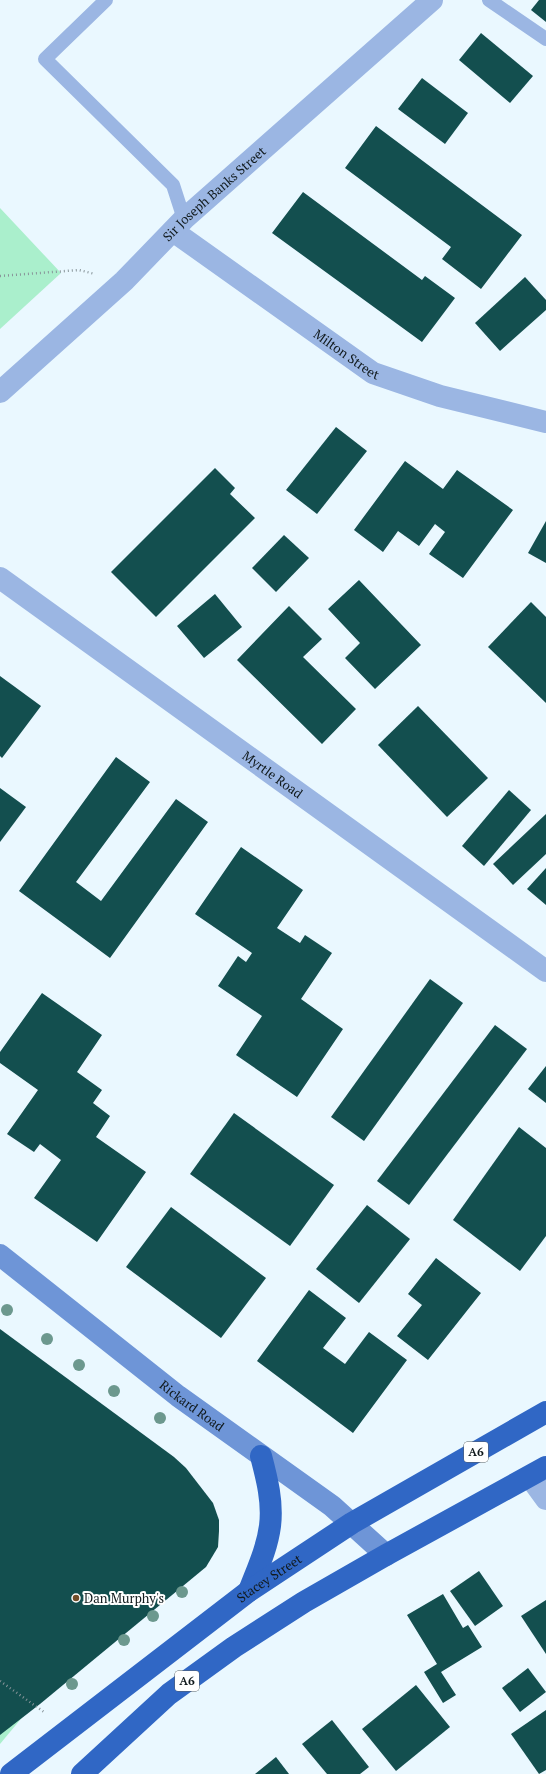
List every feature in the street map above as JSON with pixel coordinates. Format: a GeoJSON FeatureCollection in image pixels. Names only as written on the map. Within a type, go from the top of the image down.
{"type":"FeatureCollection","features":[{"type":"Feature","properties":{"kind":"highway","name":"Stacey Street"},"geometry":{"type":"LineString","coordinates":[[11,1774],[249,1591],[352,1523],[546,1412]]}},
{"type":"Feature","properties":{"kind":"highway"},"geometry":{"type":"LineString","coordinates":[[249,1591],[265,1550],[270,1527],[271,1506],[261,1456]]}},
{"type":"Feature","properties":{"kind":"highway","name":"A6"},"geometry":{"type":"LineString","coordinates":[[88,1772],[169,1694],[234,1647],[304,1602],[386,1555],[538,1472]]}},
{"type":"Feature","properties":{"kind":"main road","name":"Rickard Road"},"geometry":{"type":"LineString","coordinates":[[0,1255],[178,1396],[332,1506],[386,1555]]}},
{"type":"Feature","properties":{"kind":"street","name":"Sir Joseph Banks Street"},"geometry":{"type":"LineString","coordinates":[[0,392],[124,281],[178,225],[432,0]]}},
{"type":"Feature","properties":{"kind":"street","name":"Milton Street"},"geometry":{"type":"LineString","coordinates":[[178,225],[373,373],[440,396],[546,422]]}},
{"type":"Feature","properties":{"kind":"street","name":"Myrtle Road"},"geometry":{"type":"LineString","coordinates":[[0,578],[546,971]]}},
{"type":"Feature","properties":{"kind":"street"},"geometry":{"type":"LineString","coordinates":[[538,1472],[546,1499]]}},
{"type":"Feature","properties":{"kind":"lane"},"geometry":{"type":"LineString","coordinates":[[106,0],[45,59],[173,185],[178,225]]}},
{"type":"Feature","properties":{"kind":"lane"},"geometry":{"type":"LineString","coordinates":[[489,0],[546,39]]}},
{"type":"Feature","properties":{"kind":"path"},"geometry":{"type":"LineString","coordinates":[[0,276],[79,270],[124,281]]}},
{"type":"Feature","properties":{"kind":"path"},"geometry":{"type":"LineString","coordinates":[[0,1681],[44,1712]]}},
{"type":"Feature","properties":{"kind":"green space"},"geometry":{"type":"Polygon","coordinates":[[[0,208],[61,273],[0,329],[0,208]]]}},
{"type":"Feature","properties":{"kind":"green space"},"geometry":{"type":"Polygon","coordinates":[[[30,1708],[0,1744],[0,1716],[30,1708]]]}},
{"type":"Feature","properties":{"kind":"building"},"geometry":{"type":"Polygon","coordinates":[[[539,0],[546,0],[546,22],[531,10],[539,0]]]}},
{"type":"Feature","properties":{"kind":"building"},"geometry":{"type":"Polygon","coordinates":[[[481,33],[533,76],[510,103],[459,60],[481,33]]]}},
{"type":"Feature","properties":{"kind":"building"},"geometry":{"type":"Polygon","coordinates":[[[422,78],[468,113],[445,144],[398,109],[422,78]]]}},
{"type":"Feature","properties":{"kind":"building"},"geometry":{"type":"Polygon","coordinates":[[[376,126],[522,235],[481,289],[442,259],[451,247],[345,168],[376,126]]]}},
{"type":"Feature","properties":{"kind":"building"},"geometry":{"type":"Polygon","coordinates":[[[303,192],[422,280],[425,276],[455,298],[422,342],[272,233],[303,192]]]}},
{"type":"Feature","properties":{"kind":"building"},"geometry":{"type":"Polygon","coordinates":[[[525,277],[546,300],[546,310],[500,351],[475,323],[525,277]]]}},
{"type":"Feature","properties":{"kind":"building"},"geometry":{"type":"Polygon","coordinates":[[[336,427],[367,451],[317,514],[286,490],[336,427]]]}},
{"type":"Feature","properties":{"kind":"building"},"geometry":{"type":"Polygon","coordinates":[[[405,461],[443,489],[457,470],[513,510],[463,578],[429,554],[445,532],[435,524],[419,546],[398,531],[383,552],[354,530],[405,461]]]}},
{"type":"Feature","properties":{"kind":"building"},"geometry":{"type":"Polygon","coordinates":[[[215,468],[235,488],[230,494],[255,518],[156,617],[111,572],[215,468]]]}},
{"type":"Feature","properties":{"kind":"building"},"geometry":{"type":"Polygon","coordinates":[[[546,521],[546,563],[528,553],[546,521]]]}},
{"type":"Feature","properties":{"kind":"building"},"geometry":{"type":"Polygon","coordinates":[[[284,535],[309,558],[276,592],[252,568],[284,535]]]}},
{"type":"Feature","properties":{"kind":"building"},"geometry":{"type":"Polygon","coordinates":[[[359,580],[421,645],[375,689],[345,658],[360,643],[328,609],[359,580]]]}},
{"type":"Feature","properties":{"kind":"building"},"geometry":{"type":"Polygon","coordinates":[[[215,594],[242,627],[204,658],[177,626],[215,594]]]}},
{"type":"Feature","properties":{"kind":"building"},"geometry":{"type":"Polygon","coordinates":[[[531,602],[546,617],[546,703],[488,647],[531,602]]]}},
{"type":"Feature","properties":{"kind":"building"},"geometry":{"type":"Polygon","coordinates":[[[289,606],[322,639],[303,657],[356,709],[322,744],[237,660],[289,606]]]}},
{"type":"Feature","properties":{"kind":"building"},"geometry":{"type":"Polygon","coordinates":[[[0,676],[41,706],[2,758],[0,756],[0,676]]]}},
{"type":"Feature","properties":{"kind":"building"},"geometry":{"type":"Polygon","coordinates":[[[418,706],[488,778],[447,817],[378,745],[418,706]]]}},
{"type":"Feature","properties":{"kind":"building"},"geometry":{"type":"Polygon","coordinates":[[[116,757],[150,782],[76,882],[101,901],[176,799],[208,822],[110,958],[19,891],[116,757]]]}},
{"type":"Feature","properties":{"kind":"building"},"geometry":{"type":"Polygon","coordinates":[[[0,788],[26,807],[0,842],[0,788]]]}},
{"type":"Feature","properties":{"kind":"building"},"geometry":{"type":"Polygon","coordinates":[[[509,790],[531,810],[484,866],[462,846],[509,790]]]}},
{"type":"Feature","properties":{"kind":"building"},"geometry":{"type":"Polygon","coordinates":[[[546,814],[546,854],[513,885],[493,864],[546,814]]]}},
{"type":"Feature","properties":{"kind":"building"},"geometry":{"type":"Polygon","coordinates":[[[241,847],[303,890],[277,928],[300,943],[305,935],[332,953],[301,999],[343,1029],[297,1097],[236,1055],[262,1016],[218,986],[238,956],[246,962],[252,953],[195,914],[241,847]]]}},
{"type":"Feature","properties":{"kind":"building"},"geometry":{"type":"Polygon","coordinates":[[[546,868],[546,905],[527,889],[546,868]]]}},
{"type":"Feature","properties":{"kind":"building"},"geometry":{"type":"Polygon","coordinates":[[[430,979],[463,1003],[364,1141],[331,1117],[430,979]]]}},
{"type":"Feature","properties":{"kind":"building"},"geometry":{"type":"Polygon","coordinates":[[[42,993],[102,1035],[77,1072],[102,1090],[93,1103],[110,1116],[96,1137],[146,1172],[97,1242],[34,1198],[61,1160],[40,1144],[34,1152],[7,1134],[38,1090],[0,1063],[0,1052],[42,993]]]}},
{"type":"Feature","properties":{"kind":"building"},"geometry":{"type":"Polygon","coordinates":[[[495,1025],[527,1049],[409,1205],[377,1181],[495,1025]]]}},
{"type":"Feature","properties":{"kind":"building"},"geometry":{"type":"Polygon","coordinates":[[[546,1066],[546,1103],[528,1089],[546,1066]]]}},
{"type":"Feature","properties":{"kind":"building"},"geometry":{"type":"Polygon","coordinates":[[[234,1113],[334,1185],[290,1246],[190,1174],[234,1113]]]}},
{"type":"Feature","properties":{"kind":"building"},"geometry":{"type":"Polygon","coordinates":[[[519,1127],[546,1148],[546,1236],[520,1271],[453,1220],[519,1127]]]}},
{"type":"Feature","properties":{"kind":"building"},"geometry":{"type":"Polygon","coordinates":[[[367,1205],[410,1239],[359,1303],[316,1269],[367,1205]]]}},
{"type":"Feature","properties":{"kind":"building"},"geometry":{"type":"Polygon","coordinates":[[[171,1207],[266,1278],[221,1338],[126,1267],[171,1207]]]}},
{"type":"Feature","properties":{"kind":"building"},"geometry":{"type":"Polygon","coordinates":[[[436,1258],[481,1293],[428,1360],[397,1336],[422,1305],[408,1294],[436,1258]]]}},
{"type":"Feature","properties":{"kind":"building"},"geometry":{"type":"Polygon","coordinates":[[[309,1290],[346,1318],[323,1348],[345,1364],[369,1332],[407,1360],[353,1433],[257,1361],[309,1290]]]}},
{"type":"Feature","properties":{"kind":"building"},"geometry":{"type":"Polygon","coordinates":[[[0,1329],[174,1457],[186,1468],[213,1503],[219,1520],[219,1531],[218,1547],[206,1567],[40,1704],[0,1735],[0,1329]]]}},
{"type":"Feature","properties":{"kind":"building"},"geometry":{"type":"Polygon","coordinates":[[[479,1571],[503,1606],[475,1626],[450,1591],[479,1571]]]}},
{"type":"Feature","properties":{"kind":"building"},"geometry":{"type":"Polygon","coordinates":[[[443,1594],[463,1628],[468,1625],[482,1647],[441,1672],[456,1695],[443,1703],[424,1672],[437,1664],[407,1615],[443,1594]]]}},
{"type":"Feature","properties":{"kind":"building"},"geometry":{"type":"Polygon","coordinates":[[[546,1600],[546,1654],[521,1616],[546,1600]]]}},
{"type":"Feature","properties":{"kind":"building"},"geometry":{"type":"Polygon","coordinates":[[[528,1668],[546,1692],[520,1712],[502,1688],[528,1668]]]}},
{"type":"Feature","properties":{"kind":"building"},"geometry":{"type":"Polygon","coordinates":[[[416,1685],[450,1727],[396,1771],[362,1729],[416,1685]]]}},
{"type":"Feature","properties":{"kind":"building"},"geometry":{"type":"Polygon","coordinates":[[[546,1710],[546,1770],[539,1774],[511,1734],[546,1710]]]}},
{"type":"Feature","properties":{"kind":"building"},"geometry":{"type":"Polygon","coordinates":[[[332,1720],[369,1767],[360,1774],[327,1774],[302,1744],[332,1720]]]}},
{"type":"Feature","properties":{"kind":"building"},"geometry":{"type":"Polygon","coordinates":[[[276,1757],[289,1774],[255,1774],[276,1757]]]}},
{"type":"Feature","properties":{"kind":"place","name":"Dan Murphy's"},"geometry":{"type":"Point","coordinates":[76,1598]}}]}
